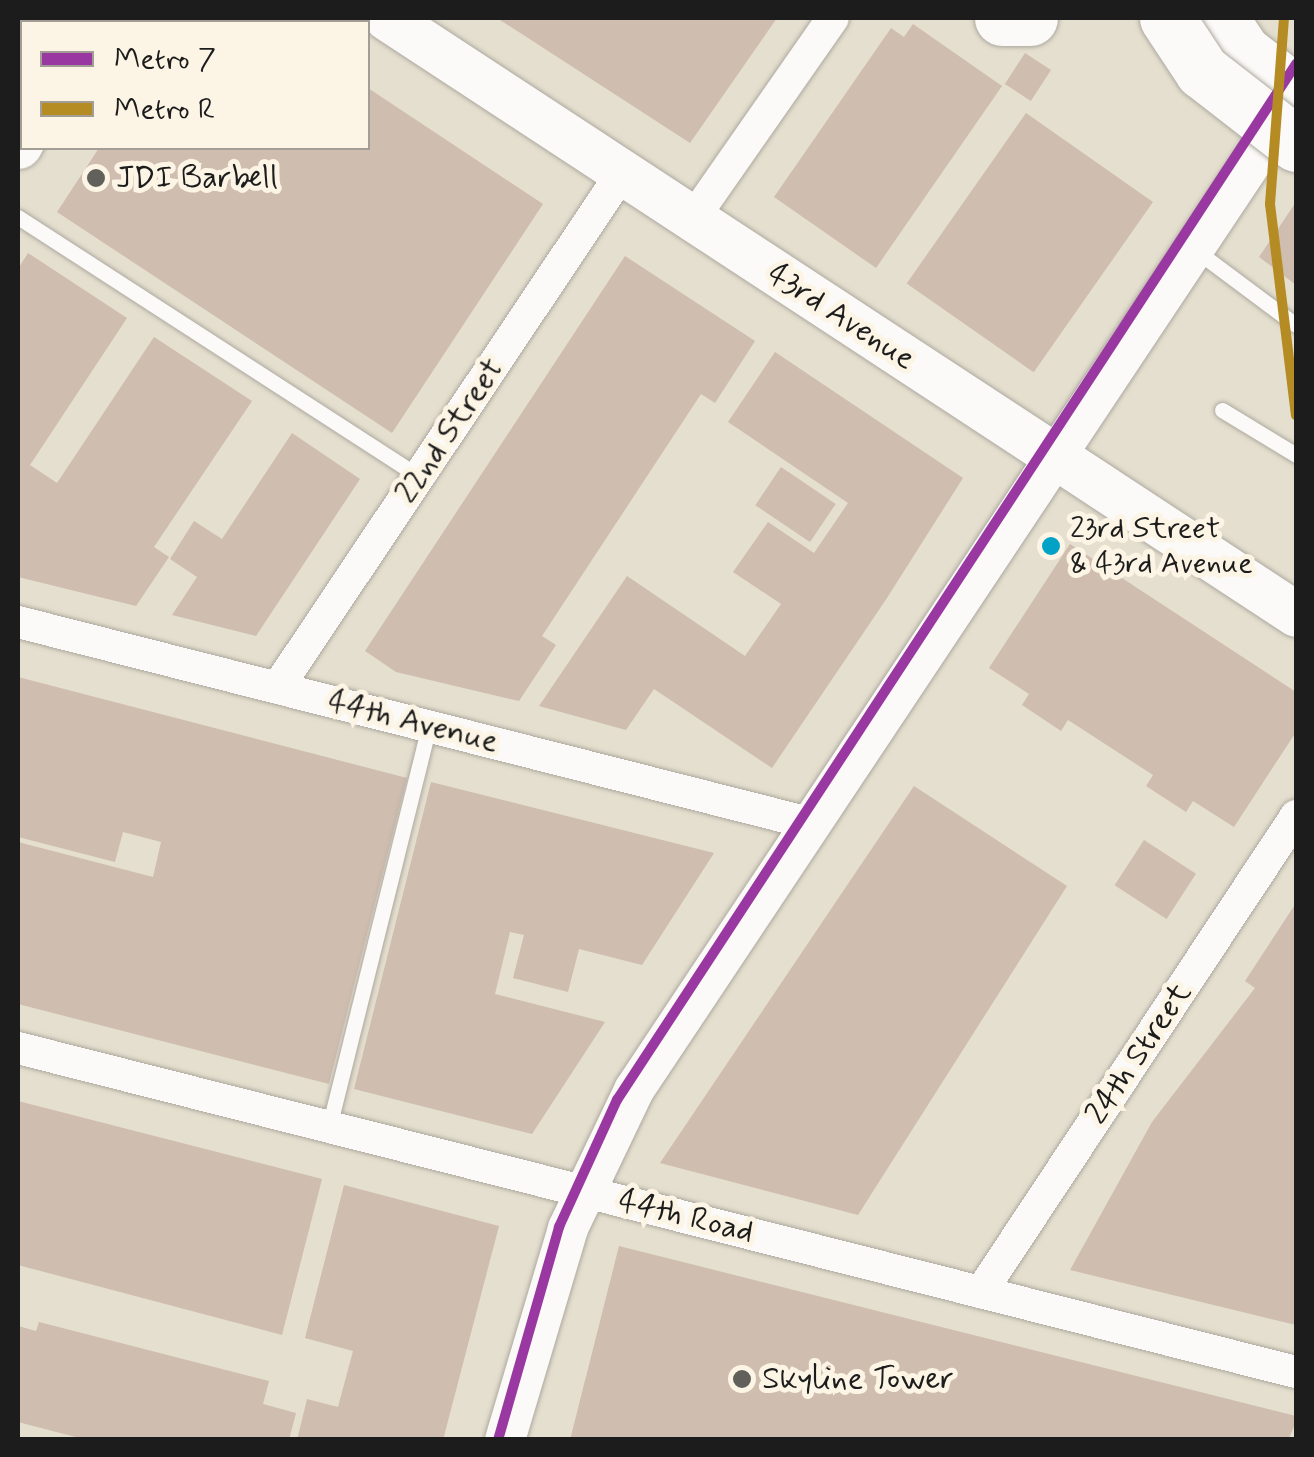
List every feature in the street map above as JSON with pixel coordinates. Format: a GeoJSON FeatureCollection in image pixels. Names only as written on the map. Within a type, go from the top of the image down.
{"type":"FeatureCollection","features":[{"type":"Feature","properties":{"kind":"highway"},"geometry":{"type":"LineString","coordinates":[[1002,18],[1030,18]]}},
{"type":"Feature","properties":{"kind":"highway"},"geometry":{"type":"LineString","coordinates":[[1167,18],[1202,71],[1296,144]]}},
{"type":"Feature","properties":{"kind":"highway"},"geometry":{"type":"LineString","coordinates":[[1220,18],[1243,52],[1296,94]]}},
{"type":"Feature","properties":{"kind":"main road","name":"43rd Avenue"},"geometry":{"type":"LineString","coordinates":[[387,18],[1296,614]]}},
{"type":"Feature","properties":{"kind":"street"},"geometry":{"type":"LineString","coordinates":[[692,220],[833,18]]}},
{"type":"Feature","properties":{"kind":"street"},"geometry":{"type":"LineString","coordinates":[[505,1440],[584,1192],[663,1042],[1052,454],[1296,94]]}},
{"type":"Feature","properties":{"kind":"street","name":"22nd Street"},"geometry":{"type":"LineString","coordinates":[[278,687],[622,174]]}},
{"type":"Feature","properties":{"kind":"street","name":"44th Avenue"},"geometry":{"type":"LineString","coordinates":[[18,622],[809,823]]}},
{"type":"Feature","properties":{"kind":"street","name":"24th Street"},"geometry":{"type":"LineString","coordinates":[[981,1292],[1296,816]]}},
{"type":"Feature","properties":{"kind":"street","name":"44th Road"},"geometry":{"type":"LineString","coordinates":[[18,1048],[1296,1372]]}},
{"type":"Feature","properties":{"kind":"lane"},"geometry":{"type":"LineString","coordinates":[[18,217],[420,477]]}},
{"type":"Feature","properties":{"kind":"lane"},"geometry":{"type":"LineString","coordinates":[[1191,247],[1296,325]]}},
{"type":"Feature","properties":{"kind":"lane"},"geometry":{"type":"LineString","coordinates":[[1222,410],[1296,456]]}},
{"type":"Feature","properties":{"kind":"lane"},"geometry":{"type":"LineString","coordinates":[[328,1126],[429,726]]}},
{"type":"Feature","properties":{"kind":"building"},"geometry":{"type":"Polygon","coordinates":[[[185,18],[261,18],[261,20],[185,18]]]}},
{"type":"Feature","properties":{"kind":"building"},"geometry":{"type":"Polygon","coordinates":[[[497,18],[777,18],[690,143],[497,18]]]}},
{"type":"Feature","properties":{"kind":"building"},"geometry":{"type":"Polygon","coordinates":[[[913,24],[1002,86],[876,268],[774,197],[891,28],[904,37],[913,24]]]}},
{"type":"Feature","properties":{"kind":"building"},"geometry":{"type":"Polygon","coordinates":[[[1025,53],[1051,70],[1031,101],[1005,84],[1025,53]]]}},
{"type":"Feature","properties":{"kind":"building"},"geometry":{"type":"Polygon","coordinates":[[[370,89],[543,204],[392,433],[57,212],[98,150],[370,150],[370,89]]]}},
{"type":"Feature","properties":{"kind":"building"},"geometry":{"type":"Polygon","coordinates":[[[1026,113],[1153,202],[1034,372],[907,283],[1026,113]]]}},
{"type":"Feature","properties":{"kind":"building"},"geometry":{"type":"Polygon","coordinates":[[[1296,202],[1296,285],[1259,257],[1296,202]]]}},
{"type":"Feature","properties":{"kind":"building"},"geometry":{"type":"Polygon","coordinates":[[[28,253],[127,318],[30,465],[57,483],[154,337],[252,401],[154,547],[169,557],[136,606],[18,577],[18,269],[28,253]]]}},
{"type":"Feature","properties":{"kind":"building"},"geometry":{"type":"Polygon","coordinates":[[[625,256],[755,341],[715,403],[701,394],[542,636],[556,645],[519,701],[396,672],[365,651],[625,256]]]}},
{"type":"Feature","properties":{"kind":"building"},"geometry":{"type":"Polygon","coordinates":[[[775,352],[963,478],[887,598],[772,768],[654,689],[626,730],[539,706],[627,576],[745,656],[781,604],[733,572],[768,522],[814,553],[848,503],[728,422],[775,352]]]}},
{"type":"Feature","properties":{"kind":"building"},"geometry":{"type":"Polygon","coordinates":[[[292,433],[360,479],[256,636],[172,615],[197,577],[170,559],[194,521],[222,539],[292,433]]]}},
{"type":"Feature","properties":{"kind":"building"},"geometry":{"type":"Polygon","coordinates":[[[781,467],[836,504],[810,542],[755,505],[781,467]]]}},
{"type":"Feature","properties":{"kind":"building"},"geometry":{"type":"Polygon","coordinates":[[[1070,544],[1296,692],[1296,732],[1234,827],[1193,801],[1186,812],[1146,786],[1153,775],[1068,720],[1061,731],[1022,705],[1029,694],[989,668],[1070,544]]]}},
{"type":"Feature","properties":{"kind":"building"},"geometry":{"type":"Polygon","coordinates":[[[18,677],[407,778],[329,1084],[18,1004],[18,842],[153,877],[161,842],[123,832],[115,862],[18,837],[18,677]]]}},
{"type":"Feature","properties":{"kind":"building"},"geometry":{"type":"Polygon","coordinates":[[[431,782],[714,853],[642,965],[579,949],[568,992],[513,978],[524,935],[510,932],[495,994],[605,1022],[532,1134],[354,1089],[431,782]]]}},
{"type":"Feature","properties":{"kind":"building"},"geometry":{"type":"Polygon","coordinates":[[[914,786],[1067,886],[858,1215],[660,1163],[914,786]]]}},
{"type":"Feature","properties":{"kind":"building"},"geometry":{"type":"Polygon","coordinates":[[[1144,840],[1196,874],[1167,919],[1115,885],[1144,840]]]}},
{"type":"Feature","properties":{"kind":"building"},"geometry":{"type":"Polygon","coordinates":[[[1296,903],[1296,1325],[1070,1270],[1152,1122],[1255,988],[1245,981],[1296,903]]]}},
{"type":"Feature","properties":{"kind":"building"},"geometry":{"type":"Polygon","coordinates":[[[18,1101],[322,1179],[282,1335],[18,1265],[18,1101]]]}},
{"type":"Feature","properties":{"kind":"building"},"geometry":{"type":"Polygon","coordinates":[[[344,1185],[499,1226],[443,1440],[297,1440],[307,1399],[338,1407],[353,1351],[305,1338],[344,1185]]]}},
{"type":"Feature","properties":{"kind":"building","name":"Skyline Tower"},"geometry":{"type":"Polygon","coordinates":[[[619,1246],[1296,1416],[1296,1422],[1288,1440],[570,1440],[619,1246]]]}},
{"type":"Feature","properties":{"kind":"building"},"geometry":{"type":"Polygon","coordinates":[[[39,1322],[269,1381],[263,1404],[296,1413],[289,1440],[87,1440],[18,1422],[18,1326],[36,1331],[39,1322]]]}},
{"type":"Feature","properties":{"kind":"metro line","name":"R"},"geometry":{"type":"LineString","coordinates":[[1284,18],[1270,204],[1296,415]]}},
{"type":"Feature","properties":{"kind":"metro line","name":"7"},"geometry":{"type":"LineString","coordinates":[[498,1440],[559,1227],[617,1100],[1296,64]]}},
{"type":"Feature","properties":{"kind":"place","name":"JDI Barbell"},"geometry":{"type":"Point","coordinates":[96,178]}},
{"type":"Feature","properties":{"kind":"place","name":"23rd Street & 43rd Avenue"},"geometry":{"type":"Point","coordinates":[1051,546]}},
{"type":"Feature","properties":{"kind":"place","name":"Skyline Tower"},"geometry":{"type":"Point","coordinates":[742,1379]}}]}
